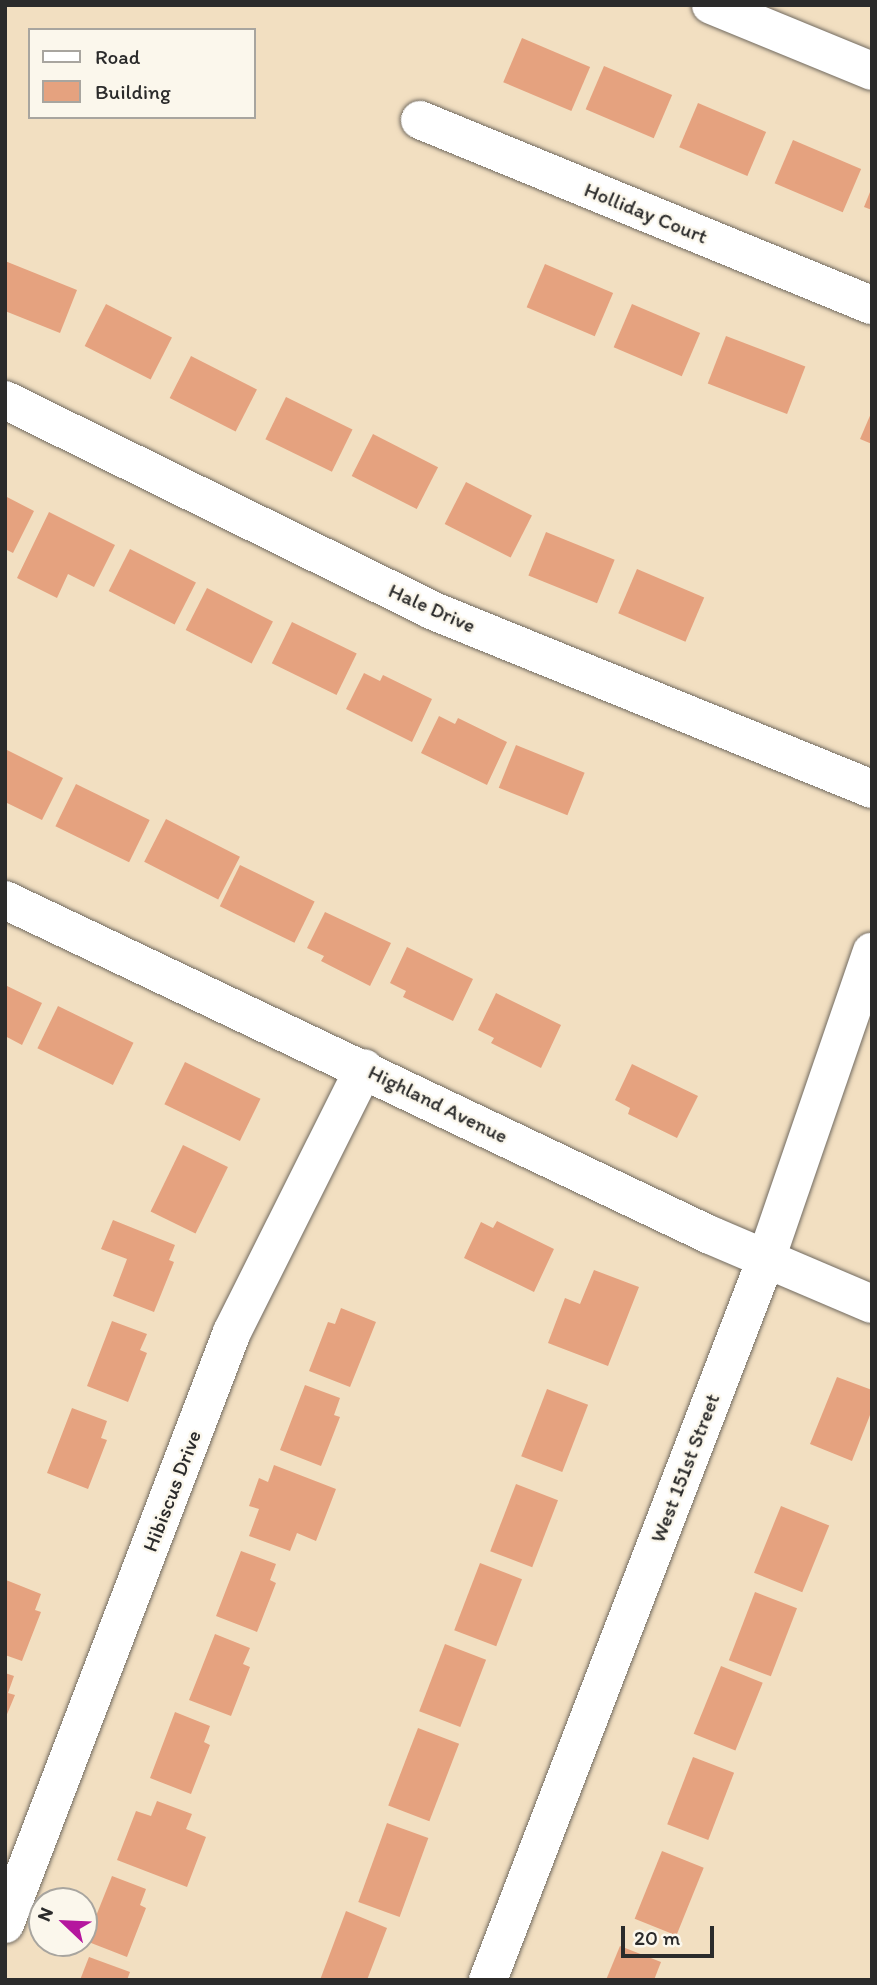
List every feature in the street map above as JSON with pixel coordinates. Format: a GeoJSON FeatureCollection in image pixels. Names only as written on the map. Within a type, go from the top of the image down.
{"type":"FeatureCollection","features":[{"type":"Feature","properties":{"kind":"street"},"geometry":{"type":"LineString","coordinates":[[711,5],[872,71]]}},
{"type":"Feature","properties":{"kind":"street","name":"Holliday Court"},"geometry":{"type":"LineString","coordinates":[[420,120],[872,305]]}},
{"type":"Feature","properties":{"kind":"street","name":"Hale Drive"},"geometry":{"type":"LineString","coordinates":[[5,400],[431,610],[872,789]]}},
{"type":"Feature","properties":{"kind":"street","name":"Highland Avenue"},"geometry":{"type":"LineString","coordinates":[[5,900],[766,1259],[872,1304]]}},
{"type":"Feature","properties":{"kind":"street","name":"West 151st Street"},"geometry":{"type":"LineString","coordinates":[[488,1980],[766,1259],[872,952]]}},
{"type":"Feature","properties":{"kind":"street","name":"Hibiscus Drive"},"geometry":{"type":"LineString","coordinates":[[5,1924],[232,1332],[364,1068]]}},
{"type":"Feature","properties":{"kind":"building"},"geometry":{"type":"Polygon","coordinates":[[[522,38],[590,67],[571,111],[503,82],[522,38]]]}},
{"type":"Feature","properties":{"kind":"building"},"geometry":{"type":"Polygon","coordinates":[[[604,66],[672,95],[654,138],[586,109],[604,66]]]}},
{"type":"Feature","properties":{"kind":"building"},"geometry":{"type":"Polygon","coordinates":[[[698,103],[766,132],[747,176],[679,147],[698,103]]]}},
{"type":"Feature","properties":{"kind":"building"},"geometry":{"type":"Polygon","coordinates":[[[793,140],[861,169],[843,212],[775,183],[793,140]]]}},
{"type":"Feature","properties":{"kind":"building"},"geometry":{"type":"Polygon","coordinates":[[[872,187],[872,210],[864,207],[872,187]]]}},
{"type":"Feature","properties":{"kind":"building"},"geometry":{"type":"Polygon","coordinates":[[[5,261],[77,290],[60,333],[5,311],[5,261]]]}},
{"type":"Feature","properties":{"kind":"building"},"geometry":{"type":"Polygon","coordinates":[[[545,264],[613,293],[595,336],[527,307],[545,264]]]}},
{"type":"Feature","properties":{"kind":"building"},"geometry":{"type":"Polygon","coordinates":[[[106,304],[172,338],[151,379],[85,346],[106,304]]]}},
{"type":"Feature","properties":{"kind":"building"},"geometry":{"type":"Polygon","coordinates":[[[632,304],[700,333],[682,376],[614,347],[632,304]]]}},
{"type":"Feature","properties":{"kind":"building"},"geometry":{"type":"Polygon","coordinates":[[[726,336],[805,366],[787,414],[708,384],[726,336]]]}},
{"type":"Feature","properties":{"kind":"building"},"geometry":{"type":"Polygon","coordinates":[[[191,356],[257,390],[236,431],[170,398],[191,356]]]}},
{"type":"Feature","properties":{"kind":"building"},"geometry":{"type":"Polygon","coordinates":[[[286,397],[353,429],[332,472],[265,439],[286,397]]]}},
{"type":"Feature","properties":{"kind":"building"},"geometry":{"type":"Polygon","coordinates":[[[872,411],[872,444],[860,439],[872,411]]]}},
{"type":"Feature","properties":{"kind":"building"},"geometry":{"type":"Polygon","coordinates":[[[373,434],[438,467],[417,509],[352,476],[373,434]]]}},
{"type":"Feature","properties":{"kind":"building"},"geometry":{"type":"Polygon","coordinates":[[[466,482],[532,516],[511,557],[445,524],[466,482]]]}},
{"type":"Feature","properties":{"kind":"building"},"geometry":{"type":"Polygon","coordinates":[[[5,496],[34,511],[13,553],[5,549],[5,496]]]}},
{"type":"Feature","properties":{"kind":"building"},"geometry":{"type":"Polygon","coordinates":[[[49,512],[115,545],[94,587],[68,574],[57,598],[17,578],[49,512]]]}},
{"type":"Feature","properties":{"kind":"building"},"geometry":{"type":"Polygon","coordinates":[[[546,532],[615,560],[597,603],[528,576],[546,532]]]}},
{"type":"Feature","properties":{"kind":"building"},"geometry":{"type":"Polygon","coordinates":[[[130,549],[196,583],[175,624],[109,591],[130,549]]]}},
{"type":"Feature","properties":{"kind":"building"},"geometry":{"type":"Polygon","coordinates":[[[637,569],[704,598],[685,642],[618,613],[637,569]]]}},
{"type":"Feature","properties":{"kind":"building"},"geometry":{"type":"Polygon","coordinates":[[[207,588],[273,622],[252,663],[186,630],[207,588]]]}},
{"type":"Feature","properties":{"kind":"building"},"geometry":{"type":"Polygon","coordinates":[[[292,622],[357,654],[337,695],[272,663],[292,622]]]}},
{"type":"Feature","properties":{"kind":"building"},"geometry":{"type":"Polygon","coordinates":[[[364,673],[380,681],[383,675],[432,699],[412,742],[346,709],[364,673]]]}},
{"type":"Feature","properties":{"kind":"building"},"geometry":{"type":"Polygon","coordinates":[[[439,716],[455,724],[458,718],[507,742],[487,785],[421,753],[439,716]]]}},
{"type":"Feature","properties":{"kind":"building"},"geometry":{"type":"Polygon","coordinates":[[[516,745],[585,773],[567,815],[499,788],[516,745]]]}},
{"type":"Feature","properties":{"kind":"building"},"geometry":{"type":"Polygon","coordinates":[[[5,749],[63,778],[42,820],[5,802],[5,749]]]}},
{"type":"Feature","properties":{"kind":"building"},"geometry":{"type":"Polygon","coordinates":[[[76,784],[150,820],[129,862],[55,826],[76,784]]]}},
{"type":"Feature","properties":{"kind":"building"},"geometry":{"type":"Polygon","coordinates":[[[166,819],[240,857],[218,899],[144,862],[166,819]]]}},
{"type":"Feature","properties":{"kind":"building"},"geometry":{"type":"Polygon","coordinates":[[[240,865],[315,901],[294,943],[220,906],[240,865]]]}},
{"type":"Feature","properties":{"kind":"building"},"geometry":{"type":"Polygon","coordinates":[[[325,912],[391,943],[370,986],[321,961],[324,956],[307,948],[325,912]]]}},
{"type":"Feature","properties":{"kind":"building"},"geometry":{"type":"Polygon","coordinates":[[[407,947],[473,979],[453,1021],[403,997],[406,991],[390,983],[407,947]]]}},
{"type":"Feature","properties":{"kind":"building"},"geometry":{"type":"Polygon","coordinates":[[[5,985],[42,1003],[22,1045],[5,1036],[5,985]]]}},
{"type":"Feature","properties":{"kind":"building"},"geometry":{"type":"Polygon","coordinates":[[[496,993],[561,1025],[541,1068],[491,1043],[494,1038],[478,1030],[496,993]]]}},
{"type":"Feature","properties":{"kind":"building"},"geometry":{"type":"Polygon","coordinates":[[[58,1006],[133,1043],[113,1085],[37,1048],[58,1006]]]}},
{"type":"Feature","properties":{"kind":"building"},"geometry":{"type":"Polygon","coordinates":[[[185,1062],[260,1099],[240,1141],[164,1104],[185,1062]]]}},
{"type":"Feature","properties":{"kind":"building"},"geometry":{"type":"Polygon","coordinates":[[[632,1064],[698,1096],[677,1138],[628,1114],[630,1108],[615,1100],[632,1064]]]}},
{"type":"Feature","properties":{"kind":"building"},"geometry":{"type":"Polygon","coordinates":[[[183,1145],[228,1167],[196,1233],[151,1212],[183,1145]]]}},
{"type":"Feature","properties":{"kind":"building"},"geometry":{"type":"Polygon","coordinates":[[[113,1220],[175,1245],[169,1260],[174,1262],[154,1312],[113,1296],[127,1259],[101,1249],[113,1220]]]}},
{"type":"Feature","properties":{"kind":"building"},"geometry":{"type":"Polygon","coordinates":[[[497,1221],[554,1249],[534,1292],[464,1258],[481,1222],[493,1228],[497,1221]]]}},
{"type":"Feature","properties":{"kind":"building"},"geometry":{"type":"Polygon","coordinates":[[[594,1270],[639,1287],[608,1366],[548,1343],[565,1298],[580,1304],[594,1270]]]}},
{"type":"Feature","properties":{"kind":"building"},"geometry":{"type":"Polygon","coordinates":[[[341,1308],[376,1322],[350,1387],[309,1371],[328,1322],[335,1324],[341,1308]]]}},
{"type":"Feature","properties":{"kind":"building"},"geometry":{"type":"Polygon","coordinates":[[[112,1321],[147,1334],[140,1350],[147,1353],[128,1402],[87,1386],[112,1321]]]}},
{"type":"Feature","properties":{"kind":"building"},"geometry":{"type":"Polygon","coordinates":[[[837,1377],[872,1390],[872,1410],[852,1461],[810,1444],[837,1377]]]}},
{"type":"Feature","properties":{"kind":"building"},"geometry":{"type":"Polygon","coordinates":[[[305,1385],[340,1398],[334,1415],[340,1417],[321,1466],[280,1450],[305,1385]]]}},
{"type":"Feature","properties":{"kind":"building"},"geometry":{"type":"Polygon","coordinates":[[[547,1389],[588,1405],[562,1472],[521,1456],[547,1389]]]}},
{"type":"Feature","properties":{"kind":"building"},"geometry":{"type":"Polygon","coordinates":[[[72,1408],[107,1421],[101,1438],[107,1440],[88,1489],[47,1473],[72,1408]]]}},
{"type":"Feature","properties":{"kind":"building"},"geometry":{"type":"Polygon","coordinates":[[[274,1465],[336,1489],[316,1541],[297,1533],[290,1551],[249,1536],[259,1509],[249,1506],[259,1478],[268,1482],[274,1465]]]}},
{"type":"Feature","properties":{"kind":"building"},"geometry":{"type":"Polygon","coordinates":[[[516,1484],[558,1500],[532,1567],[490,1551],[516,1484]]]}},
{"type":"Feature","properties":{"kind":"building"},"geometry":{"type":"Polygon","coordinates":[[[781,1506],[829,1525],[802,1592],[754,1573],[781,1506]]]}},
{"type":"Feature","properties":{"kind":"building"},"geometry":{"type":"Polygon","coordinates":[[[241,1551],[276,1564],[270,1580],[276,1583],[257,1632],[216,1616],[241,1551]]]}},
{"type":"Feature","properties":{"kind":"building"},"geometry":{"type":"Polygon","coordinates":[[[480,1563],[522,1579],[496,1646],[454,1630],[480,1563]]]}},
{"type":"Feature","properties":{"kind":"building"},"geometry":{"type":"Polygon","coordinates":[[[6,1580],[41,1594],[35,1610],[41,1612],[22,1661],[5,1655],[6,1580]]]}},
{"type":"Feature","properties":{"kind":"building"},"geometry":{"type":"Polygon","coordinates":[[[755,1592],[797,1608],[771,1676],[729,1660],[755,1592]]]}},
{"type":"Feature","properties":{"kind":"building"},"geometry":{"type":"Polygon","coordinates":[[[215,1634],[250,1648],[243,1664],[250,1667],[231,1716],[189,1700],[215,1634]]]}},
{"type":"Feature","properties":{"kind":"building"},"geometry":{"type":"Polygon","coordinates":[[[445,1644],[486,1660],[460,1727],[419,1711],[445,1644]]]}},
{"type":"Feature","properties":{"kind":"building"},"geometry":{"type":"Polygon","coordinates":[[[721,1666],[763,1683],[735,1751],[694,1734],[721,1666]]]}},
{"type":"Feature","properties":{"kind":"building"},"geometry":{"type":"Polygon","coordinates":[[[5,1673],[14,1676],[8,1693],[15,1695],[5,1719],[5,1673]]]}},
{"type":"Feature","properties":{"kind":"building"},"geometry":{"type":"Polygon","coordinates":[[[175,1712],[210,1726],[204,1742],[210,1745],[191,1794],[150,1778],[175,1712]]]}},
{"type":"Feature","properties":{"kind":"building"},"geometry":{"type":"Polygon","coordinates":[[[418,1728],[459,1744],[429,1821],[388,1805],[418,1728]]]}},
{"type":"Feature","properties":{"kind":"building"},"geometry":{"type":"Polygon","coordinates":[[[693,1757],[734,1773],[708,1840],[667,1824],[693,1757]]]}},
{"type":"Feature","properties":{"kind":"building"},"geometry":{"type":"Polygon","coordinates":[[[157,1801],[192,1814],[186,1829],[206,1837],[187,1887],[117,1860],[136,1811],[151,1816],[157,1801]]]}},
{"type":"Feature","properties":{"kind":"building"},"geometry":{"type":"Polygon","coordinates":[[[387,1823],[428,1838],[400,1917],[358,1902],[387,1823]]]}},
{"type":"Feature","properties":{"kind":"building"},"geometry":{"type":"Polygon","coordinates":[[[662,1851],[704,1868],[676,1936],[635,1919],[662,1851]]]}},
{"type":"Feature","properties":{"kind":"building"},"geometry":{"type":"Polygon","coordinates":[[[112,1876],[146,1889],[140,1905],[146,1908],[127,1957],[98,1946],[98,1911],[112,1876]]]}},
{"type":"Feature","properties":{"kind":"building"},"geometry":{"type":"Polygon","coordinates":[[[346,1911],[387,1928],[367,1980],[320,1980],[346,1911]]]}},
{"type":"Feature","properties":{"kind":"building"},"geometry":{"type":"Polygon","coordinates":[[[620,1946],[661,1962],[654,1980],[606,1980],[620,1946]]]}},
{"type":"Feature","properties":{"kind":"building"},"geometry":{"type":"Polygon","coordinates":[[[89,1957],[130,1972],[127,1980],[80,1980],[89,1957]]]}}]}
